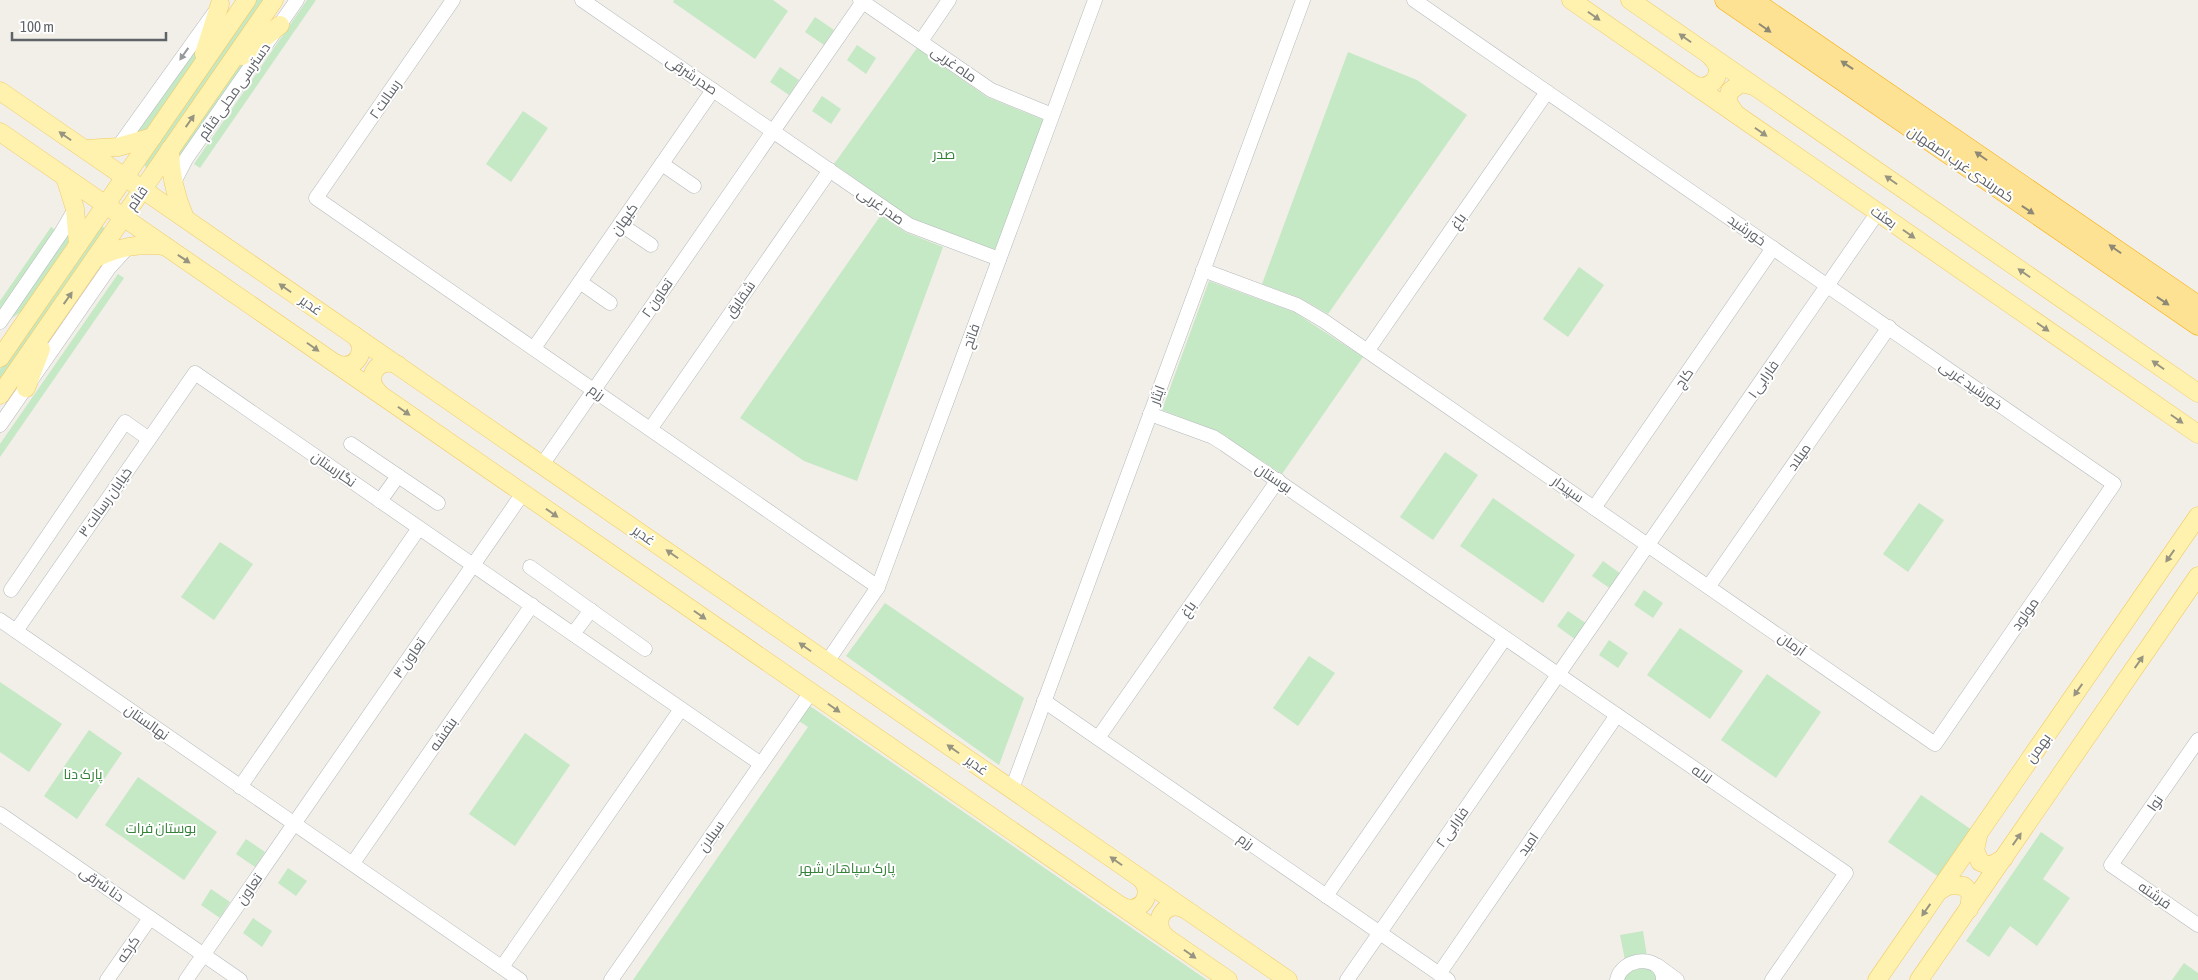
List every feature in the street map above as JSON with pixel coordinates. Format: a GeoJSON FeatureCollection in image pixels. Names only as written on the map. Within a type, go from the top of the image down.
{"type":"FeatureCollection","features":[{"type":"Feature","properties":{"kind":"highway","name":"کمربندی غرب اصفهان"},"geometry":{"type":"LineString","coordinates":[[1725,0],[1902,124],[2198,325]]}},
{"type":"Feature","properties":{"kind":"highway","name":"کمربندی غرب اصفهان"},"geometry":{"type":"LineString","coordinates":[[1752,0],[2198,306]]}},
{"type":"Feature","properties":{"kind":"main road","name":"قائم"},"geometry":{"type":"LineString","coordinates":[[0,358],[248,0]]}},
{"type":"Feature","properties":{"kind":"main road","name":"قائم"},"geometry":{"type":"LineString","coordinates":[[0,395],[274,0]]}},
{"type":"Feature","properties":{"kind":"main road","name":"بعثت"},"geometry":{"type":"LineString","coordinates":[[1570,0],[2198,434]]}},
{"type":"Feature","properties":{"kind":"main road"},"geometry":{"type":"LineString","coordinates":[[1630,0],[2198,393]]}},
{"type":"Feature","properties":{"kind":"main road"},"geometry":{"type":"LineString","coordinates":[[198,72],[221,2]]}},
{"type":"Feature","properties":{"kind":"main road"},"geometry":{"type":"LineString","coordinates":[[224,71],[280,25]]}},
{"type":"Feature","properties":{"kind":"main road"},"geometry":{"type":"LineString","coordinates":[[1692,84],[1702,87],[1708,86],[1716,80],[1718,65],[1711,56]]}},
{"type":"Feature","properties":{"kind":"main road"},"geometry":{"type":"LineString","coordinates":[[1735,113],[1727,101],[1730,91],[1741,83],[1754,86]]}},
{"type":"Feature","properties":{"kind":"main road","name":"غدیر"},"geometry":{"type":"LineString","coordinates":[[0,91],[1288,980]]}},
{"type":"Feature","properties":{"kind":"main road"},"geometry":{"type":"LineString","coordinates":[[0,132],[1227,980]]}},
{"type":"Feature","properties":{"kind":"main road"},"geometry":{"type":"LineString","coordinates":[[85,149],[118,147],[153,137]]}},
{"type":"Feature","properties":{"kind":"main road"},"geometry":{"type":"LineString","coordinates":[[170,149],[173,184],[177,200],[185,218]]}},
{"type":"Feature","properties":{"kind":"main road"},"geometry":{"type":"LineString","coordinates":[[141,154],[140,166],[146,172],[152,173],[158,167]]}},
{"type":"Feature","properties":{"kind":"main road"},"geometry":{"type":"LineString","coordinates":[[65,177],[75,209],[78,245]]}},
{"type":"Feature","properties":{"kind":"main road"},"geometry":{"type":"LineString","coordinates":[[90,228],[97,223],[108,226],[111,231],[108,240]]}},
{"type":"Feature","properties":{"kind":"main road"},"geometry":{"type":"LineString","coordinates":[[95,258],[129,246],[145,244],[166,246]]}},
{"type":"Feature","properties":{"kind":"main road"},"geometry":{"type":"LineString","coordinates":[[0,336],[35,308]]}},
{"type":"Feature","properties":{"kind":"main road"},"geometry":{"type":"LineString","coordinates":[[26,388],[52,320]]}},
{"type":"Feature","properties":{"kind":"main road"},"geometry":{"type":"LineString","coordinates":[[335,363],[350,365],[359,359],[362,349],[361,344],[354,336]]}},
{"type":"Feature","properties":{"kind":"main road"},"geometry":{"type":"LineString","coordinates":[[378,393],[372,385],[374,370],[388,362],[398,365]]}},
{"type":"Feature","properties":{"kind":"main road","name":"بهمن"},"geometry":{"type":"LineString","coordinates":[[1877,980],[2198,516]]}},
{"type":"Feature","properties":{"kind":"main road"},"geometry":{"type":"LineString","coordinates":[[1919,980],[2198,576]]}},
{"type":"Feature","properties":{"kind":"main road"},"geometry":{"type":"LineString","coordinates":[[1978,836],[1975,850],[1980,862],[1990,866],[2004,858]]}},
{"type":"Feature","properties":{"kind":"main road"},"geometry":{"type":"LineString","coordinates":[[1121,906],[1131,909],[1141,906],[1145,902],[1148,892],[1140,878]]}},
{"type":"Feature","properties":{"kind":"main road"},"geometry":{"type":"LineString","coordinates":[[1939,892],[1949,884],[1964,886],[1971,894],[1969,909]]}},
{"type":"Feature","properties":{"kind":"main road"},"geometry":{"type":"LineString","coordinates":[[1166,937],[1158,923],[1162,913],[1170,907],[1185,909]]}},
{"type":"Feature","properties":{"kind":"street","name":"دسترسی محلی قائم"},"geometry":{"type":"LineString","coordinates":[[173,184],[186,159],[297,0]]}},
{"type":"Feature","properties":{"kind":"street","name":"رسالت ۲"},"geometry":{"type":"LineString","coordinates":[[316,198],[453,0]]}},
{"type":"Feature","properties":{"kind":"street","name":"صدر شرقی"},"geometry":{"type":"LineString","coordinates":[[582,0],[773,132]]}},
{"type":"Feature","properties":{"kind":"street"},"geometry":{"type":"LineString","coordinates":[[921,41],[949,0]]}},
{"type":"Feature","properties":{"kind":"street","name":"فاتح"},"geometry":{"type":"LineString","coordinates":[[827,662],[878,587],[1095,0]]}},
{"type":"Feature","properties":{"kind":"street","name":"ایثار"},"geometry":{"type":"LineString","coordinates":[[1012,789],[1303,0]]}},
{"type":"Feature","properties":{"kind":"street","name":"خورشید"},"geometry":{"type":"LineString","coordinates":[[1414,0],[1827,286]]}},
{"type":"Feature","properties":{"kind":"street","name":"ماه غربی"},"geometry":{"type":"LineString","coordinates":[[862,1],[990,90],[1052,115]]}},
{"type":"Feature","properties":{"kind":"street","name":"تعاون ۲"},"geometry":{"type":"LineString","coordinates":[[542,465],[862,1]]}},
{"type":"Feature","properties":{"kind":"street"},"geometry":{"type":"LineString","coordinates":[[118,147],[221,2]]}},
{"type":"Feature","properties":{"kind":"street","name":"کیهان"},"geometry":{"type":"LineString","coordinates":[[534,348],[713,90]]}},
{"type":"Feature","properties":{"kind":"street","name":"باغ"},"geometry":{"type":"LineString","coordinates":[[1368,350],[1548,92]]}},
{"type":"Feature","properties":{"kind":"street","name":"صدر غربی"},"geometry":{"type":"LineString","coordinates":[[773,132],[909,225],[999,259]]}},
{"type":"Feature","properties":{"kind":"street"},"geometry":{"type":"LineString","coordinates":[[662,164],[694,186]]}},
{"type":"Feature","properties":{"kind":"street","name":"شقایق"},"geometry":{"type":"LineString","coordinates":[[651,428],[830,170]]}},
{"type":"Feature","properties":{"kind":"street","name":"رزم"},"geometry":{"type":"LineString","coordinates":[[316,198],[651,428],[878,587]]}},
{"type":"Feature","properties":{"kind":"street"},"geometry":{"type":"LineString","coordinates":[[0,322],[61,234],[75,209]]}},
{"type":"Feature","properties":{"kind":"street","name":"فارابی ۱"},"geometry":{"type":"LineString","coordinates":[[1558,674],[1878,212]]}},
{"type":"Feature","properties":{"kind":"street"},"geometry":{"type":"LineString","coordinates":[[620,224],[651,245]]}},
{"type":"Feature","properties":{"kind":"street"},"geometry":{"type":"LineString","coordinates":[[0,425],[109,268],[129,246]]}},
{"type":"Feature","properties":{"kind":"street","name":"کاج"},"geometry":{"type":"LineString","coordinates":[[1594,508],[1773,248]]}},
{"type":"Feature","properties":{"kind":"street","name":"سپیدار"},"geometry":{"type":"LineString","coordinates":[[1203,270],[1297,305],[1368,350],[1648,545]]}},
{"type":"Feature","properties":{"kind":"street"},"geometry":{"type":"LineString","coordinates":[[580,282],[610,303]]}},
{"type":"Feature","properties":{"kind":"street","name":"خورشید غربی"},"geometry":{"type":"LineString","coordinates":[[1827,286],[2114,484]]}},
{"type":"Feature","properties":{"kind":"street","name":"میلاد"},"geometry":{"type":"LineString","coordinates":[[1709,586],[1889,327]]}},
{"type":"Feature","properties":{"kind":"street","name":"خیابان رسالت ۳"},"geometry":{"type":"LineString","coordinates":[[16,631],[195,373]]}},
{"type":"Feature","properties":{"kind":"street","name":"نگارستان"},"geometry":{"type":"LineString","coordinates":[[195,373],[761,764]]}},
{"type":"Feature","properties":{"kind":"street","name":"بوستان"},"geometry":{"type":"LineString","coordinates":[[1150,414],[1213,437],[1505,638]]}},
{"type":"Feature","properties":{"kind":"street"},"geometry":{"type":"LineString","coordinates":[[11,590],[125,422],[149,440]]}},
{"type":"Feature","properties":{"kind":"street"},"geometry":{"type":"LineString","coordinates":[[351,444],[438,503]]}},
{"type":"Feature","properties":{"kind":"street"},"geometry":{"type":"LineString","coordinates":[[380,501],[398,476]]}},
{"type":"Feature","properties":{"kind":"street","name":"باغ"},"geometry":{"type":"LineString","coordinates":[[1098,738],[1278,480]]}},
{"type":"Feature","properties":{"kind":"street","name":"مولود"},"geometry":{"type":"LineString","coordinates":[[1935,744],[2114,484]]}},
{"type":"Feature","properties":{"kind":"street","name":"تعاون ۳"},"geometry":{"type":"LineString","coordinates":[[294,824],[523,493]]}},
{"type":"Feature","properties":{"kind":"street"},"geometry":{"type":"LineString","coordinates":[[240,786],[419,528]]}},
{"type":"Feature","properties":{"kind":"street","name":"آرمان"},"geometry":{"type":"LineString","coordinates":[[1648,545],[1935,744]]}},
{"type":"Feature","properties":{"kind":"street"},"geometry":{"type":"LineString","coordinates":[[530,567],[645,649]]}},
{"type":"Feature","properties":{"kind":"street","name":"بنفشه"},"geometry":{"type":"LineString","coordinates":[[353,863],[532,604]]}},
{"type":"Feature","properties":{"kind":"street"},"geometry":{"type":"LineString","coordinates":[[573,634],[591,610]]}},
{"type":"Feature","properties":{"kind":"street","name":"نهالستان"},"geometry":{"type":"LineString","coordinates":[[0,620],[520,980]]}},
{"type":"Feature","properties":{"kind":"street"},"geometry":{"type":"LineString","coordinates":[[1326,896],[1505,638]]}},
{"type":"Feature","properties":{"kind":"street","name":"لاله"},"geometry":{"type":"LineString","coordinates":[[1505,638],[1846,874],[1772,980]]}},
{"type":"Feature","properties":{"kind":"street","name":"فارابی ۲"},"geometry":{"type":"LineString","coordinates":[[1347,980],[1558,674]]}},
{"type":"Feature","properties":{"kind":"street","name":"سبلان"},"geometry":{"type":"LineString","coordinates":[[611,980],[811,692]]}},
{"type":"Feature","properties":{"kind":"street","name":"رزم"},"geometry":{"type":"LineString","coordinates":[[1044,701],[1443,977]]}},
{"type":"Feature","properties":{"kind":"street"},"geometry":{"type":"LineString","coordinates":[[502,967],[681,709]]}},
{"type":"Feature","properties":{"kind":"street","name":"امید"},"geometry":{"type":"LineString","coordinates":[[1443,977],[1618,715]]}},
{"type":"Feature","properties":{"kind":"street","name":"نوا"},"geometry":{"type":"LineString","coordinates":[[2112,865],[2198,740]]}},
{"type":"Feature","properties":{"kind":"street","name":"دنا شرقی"},"geometry":{"type":"LineString","coordinates":[[0,814],[240,980]]}},
{"type":"Feature","properties":{"kind":"street","name":"تعاون"},"geometry":{"type":"LineString","coordinates":[[186,980],[294,824]]}},
{"type":"Feature","properties":{"kind":"street","name":"فرشته"},"geometry":{"type":"LineString","coordinates":[[2112,865],[2198,925]]}},
{"type":"Feature","properties":{"kind":"street","name":"کرخه"},"geometry":{"type":"LineString","coordinates":[[107,980],[150,918]]}},
{"type":"Feature","properties":{"kind":"street"},"geometry":{"type":"LineString","coordinates":[[1617,978],[1626,965],[1648,961],[1677,980]]}},
{"type":"Feature","properties":{"kind":"street"},"geometry":{"type":"LineString","coordinates":[[1658,966],[1663,980]]}},
{"type":"Feature","properties":{"kind":"green space"},"geometry":{"type":"Polygon","coordinates":[[[255,0],[269,0],[149,169],[146,168],[144,163],[255,0]]]}},
{"type":"Feature","properties":{"kind":"green space"},"geometry":{"type":"Polygon","coordinates":[[[307,0],[316,0],[200,168],[194,164],[307,0]]]}},
{"type":"Feature","properties":{"kind":"green space"},"geometry":{"type":"Polygon","coordinates":[[[674,0],[773,0],[788,11],[755,59],[673,2],[674,0]]]}},
{"type":"Feature","properties":{"kind":"green space"},"geometry":{"type":"Polygon","coordinates":[[[815,17],[834,30],[824,45],[805,32],[815,17]]]}},
{"type":"Feature","properties":{"kind":"green space"},"geometry":{"type":"Polygon","coordinates":[[[201,41],[195,65],[148,133],[134,137],[201,41]]]}},
{"type":"Feature","properties":{"kind":"green space"},"geometry":{"type":"Polygon","coordinates":[[[857,45],[876,58],[866,74],[847,60],[857,45]]]}},
{"type":"Feature","properties":{"kind":"green space","name":"صدر"},"geometry":{"type":"Polygon","coordinates":[[[917,48],[987,97],[1044,120],[996,250],[912,219],[834,164],[917,48]]]}},
{"type":"Feature","properties":{"kind":"green space"},"geometry":{"type":"Polygon","coordinates":[[[1348,52],[1417,80],[1467,115],[1328,314],[1300,298],[1262,284],[1348,52]]]}},
{"type":"Feature","properties":{"kind":"green space"},"geometry":{"type":"Polygon","coordinates":[[[252,57],[176,167],[175,153],[232,70],[252,57]]]}},
{"type":"Feature","properties":{"kind":"green space"},"geometry":{"type":"Polygon","coordinates":[[[780,67],[799,80],[789,95],[770,82],[780,67]]]}},
{"type":"Feature","properties":{"kind":"green space"},"geometry":{"type":"Polygon","coordinates":[[[822,96],[841,109],[831,124],[812,111],[822,96]]]}},
{"type":"Feature","properties":{"kind":"green space"},"geometry":{"type":"Polygon","coordinates":[[[523,111],[548,128],[511,182],[486,164],[523,111]]]}},
{"type":"Feature","properties":{"kind":"green space"},"geometry":{"type":"Polygon","coordinates":[[[881,215],[905,232],[943,247],[857,481],[804,461],[740,418],[881,215]]]}},
{"type":"Feature","properties":{"kind":"green space"},"geometry":{"type":"Polygon","coordinates":[[[102,226],[106,230],[0,389],[0,369],[97,229],[102,226]]]}},
{"type":"Feature","properties":{"kind":"green space"},"geometry":{"type":"Polygon","coordinates":[[[51,227],[57,231],[0,313],[0,301],[51,227]]]}},
{"type":"Feature","properties":{"kind":"green space"},"geometry":{"type":"Polygon","coordinates":[[[72,227],[73,241],[27,308],[7,321],[72,227]]]}},
{"type":"Feature","properties":{"kind":"green space"},"geometry":{"type":"Polygon","coordinates":[[[1579,267],[1604,285],[1568,337],[1543,319],[1579,267]]]}},
{"type":"Feature","properties":{"kind":"green space"},"geometry":{"type":"Polygon","coordinates":[[[118,274],[124,278],[0,457],[0,444],[118,274]]]}},
{"type":"Feature","properties":{"kind":"green space"},"geometry":{"type":"Polygon","coordinates":[[[1209,281],[1294,312],[1363,357],[1282,474],[1216,431],[1162,410],[1209,281]]]}},
{"type":"Feature","properties":{"kind":"green space"},"geometry":{"type":"Polygon","coordinates":[[[1445,452],[1478,475],[1433,540],[1400,517],[1445,452]]]}},
{"type":"Feature","properties":{"kind":"green space"},"geometry":{"type":"Polygon","coordinates":[[[1493,498],[1575,555],[1543,603],[1460,546],[1493,498]]]}},
{"type":"Feature","properties":{"kind":"green space"},"geometry":{"type":"Polygon","coordinates":[[[1919,503],[1944,520],[1908,572],[1883,554],[1919,503]]]}},
{"type":"Feature","properties":{"kind":"green space"},"geometry":{"type":"Polygon","coordinates":[[[220,542],[253,564],[214,620],[181,597],[220,542]]]}},
{"type":"Feature","properties":{"kind":"green space"},"geometry":{"type":"Polygon","coordinates":[[[1603,561],[1621,574],[1611,589],[1592,576],[1603,561]]]}},
{"type":"Feature","properties":{"kind":"green space"},"geometry":{"type":"Polygon","coordinates":[[[1644,590],[1663,603],[1653,618],[1634,605],[1644,590]]]}},
{"type":"Feature","properties":{"kind":"green space"},"geometry":{"type":"Polygon","coordinates":[[[885,603],[1024,698],[999,765],[846,656],[885,603]]]}},
{"type":"Feature","properties":{"kind":"green space"},"geometry":{"type":"Polygon","coordinates":[[[1568,611],[1587,624],[1576,640],[1557,626],[1568,611]]]}},
{"type":"Feature","properties":{"kind":"green space"},"geometry":{"type":"Polygon","coordinates":[[[1680,628],[1743,671],[1710,719],[1647,675],[1680,628]]]}},
{"type":"Feature","properties":{"kind":"green space"},"geometry":{"type":"Polygon","coordinates":[[[1609,640],[1628,653],[1618,668],[1599,655],[1609,640]]]}},
{"type":"Feature","properties":{"kind":"green space"},"geometry":{"type":"Polygon","coordinates":[[[1309,656],[1335,673],[1298,726],[1273,708],[1309,656]]]}},
{"type":"Feature","properties":{"kind":"green space"},"geometry":{"type":"Polygon","coordinates":[[[1767,674],[1821,712],[1776,778],[1721,740],[1767,674]]]}},
{"type":"Feature","properties":{"kind":"green space"},"geometry":{"type":"Polygon","coordinates":[[[0,682],[62,724],[29,772],[0,752],[0,682]]]}},
{"type":"Feature","properties":{"kind":"green space","name":"پارک سپاهان شهر"},"geometry":{"type":"Polygon","coordinates":[[[810,706],[1207,980],[633,980],[808,727],[799,721],[810,706]]]}},
{"type":"Feature","properties":{"kind":"green space","name":"پارک دنا"},"geometry":{"type":"Polygon","coordinates":[[[89,730],[122,753],[77,819],[44,796],[89,730]]]}},
{"type":"Feature","properties":{"kind":"green space"},"geometry":{"type":"Polygon","coordinates":[[[525,733],[570,765],[515,846],[469,814],[525,733]]]}},
{"type":"Feature","properties":{"kind":"green space","name":"بوستان فرات"},"geometry":{"type":"Polygon","coordinates":[[[138,777],[217,832],[184,880],[105,825],[138,777]]]}},
{"type":"Feature","properties":{"kind":"green space"},"geometry":{"type":"Polygon","coordinates":[[[1921,795],[1972,830],[1939,877],[1888,842],[1921,795]]]}},
{"type":"Feature","properties":{"kind":"green space"},"geometry":{"type":"Polygon","coordinates":[[[2041,832],[2064,848],[2043,879],[2070,898],[2037,946],[2010,926],[1989,957],[1966,941],[2041,832]]]}},
{"type":"Feature","properties":{"kind":"green space"},"geometry":{"type":"Polygon","coordinates":[[[246,839],[265,852],[255,867],[236,854],[246,839]]]}},
{"type":"Feature","properties":{"kind":"green space"},"geometry":{"type":"Polygon","coordinates":[[[288,868],[307,881],[296,896],[278,883],[288,868]]]}},
{"type":"Feature","properties":{"kind":"green space"},"geometry":{"type":"Polygon","coordinates":[[[211,889],[230,902],[220,918],[201,905],[211,889]]]}},
{"type":"Feature","properties":{"kind":"green space"},"geometry":{"type":"Polygon","coordinates":[[[253,918],[272,931],[262,947],[243,933],[253,918]]]}},
{"type":"Feature","properties":{"kind":"green space"},"geometry":{"type":"Polygon","coordinates":[[[1643,931],[1647,956],[1625,960],[1620,935],[1643,931]]]}},
{"type":"Feature","properties":{"kind":"green space"},"geometry":{"type":"Polygon","coordinates":[[[2184,963],[2198,973],[2198,980],[2172,980],[2184,963]]]}},
{"type":"Feature","properties":{"kind":"green space"},"geometry":{"type":"Polygon","coordinates":[[[1643,968],[1653,971],[1657,980],[1623,980],[1629,971],[1643,968]]]}}]}
